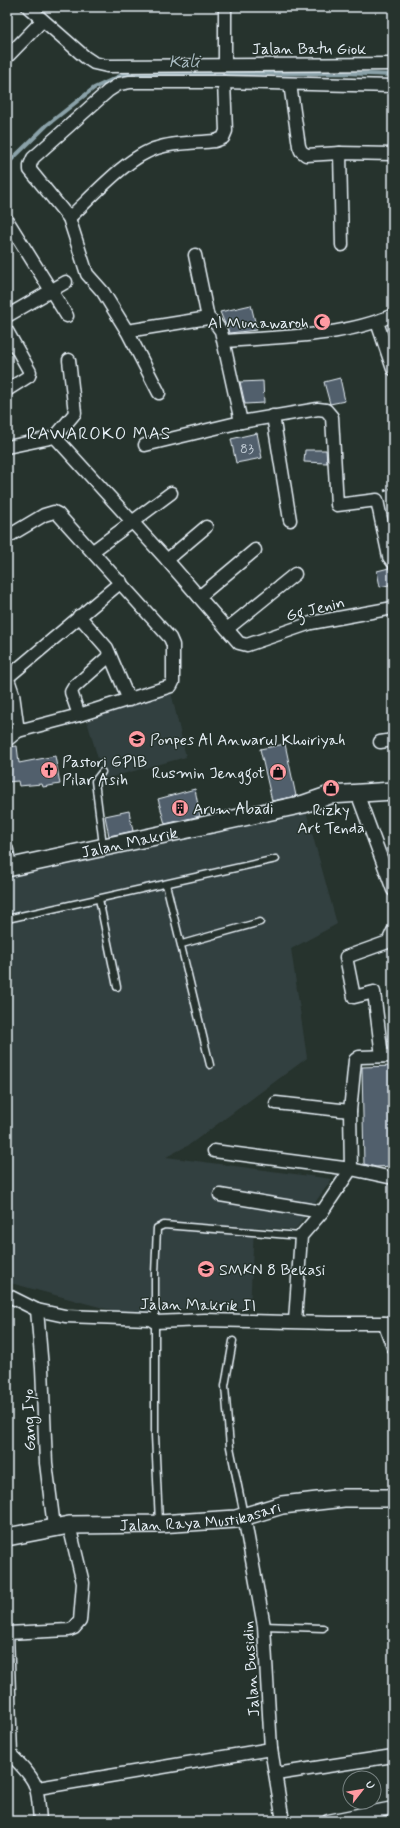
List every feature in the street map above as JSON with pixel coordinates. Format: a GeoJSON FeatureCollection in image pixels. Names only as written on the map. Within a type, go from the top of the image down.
{"type":"FeatureCollection","features":[{"type":"Feature","properties":{"kind":"street","name":"Jalan Batu Giok"},"geometry":{"type":"LineString","coordinates":[[28,7],[42,21],[85,57],[94,63],[107,66],[393,64]]}},
{"type":"Feature","properties":{"kind":"street"},"geometry":{"type":"LineString","coordinates":[[225,7],[225,64]]}},
{"type":"Feature","properties":{"kind":"street"},"geometry":{"type":"LineString","coordinates":[[7,57],[42,21]]}},
{"type":"Feature","properties":{"kind":"street"},"geometry":{"type":"LineString","coordinates":[[159,393],[127,331],[103,292],[87,274],[70,218],[33,176],[30,170],[30,165],[33,158],[102,96],[119,84],[130,82],[224,82],[393,86]]}},
{"type":"Feature","properties":{"kind":"street"},"geometry":{"type":"LineString","coordinates":[[70,218],[114,176],[145,152],[158,147],[215,142],[223,138],[226,131],[224,82]]}},
{"type":"Feature","properties":{"kind":"street"},"geometry":{"type":"LineString","coordinates":[[290,84],[301,151],[306,155],[340,153],[393,154]]}},
{"type":"Feature","properties":{"kind":"street"},"geometry":{"type":"LineString","coordinates":[[340,153],[342,245]]}},
{"type":"Feature","properties":{"kind":"street"},"geometry":{"type":"LineString","coordinates":[[7,220],[67,316]]}},
{"type":"Feature","properties":{"kind":"street"},"geometry":{"type":"LineString","coordinates":[[195,255],[208,318],[216,324],[224,341],[241,422]]}},
{"type":"Feature","properties":{"kind":"street"},"geometry":{"type":"LineString","coordinates":[[7,316],[66,282]]}},
{"type":"Feature","properties":{"kind":"street"},"geometry":{"type":"LineString","coordinates":[[224,341],[315,333],[377,322],[393,315]]}},
{"type":"Feature","properties":{"kind":"street"},"geometry":{"type":"LineString","coordinates":[[127,331],[208,318]]}},
{"type":"Feature","properties":{"kind":"street"},"geometry":{"type":"LineString","coordinates":[[377,322],[393,369]]}},
{"type":"Feature","properties":{"kind":"street"},"geometry":{"type":"LineString","coordinates":[[7,331],[30,372],[29,376],[7,390]]}},
{"type":"Feature","properties":{"kind":"street"},"geometry":{"type":"LineString","coordinates":[[7,447],[55,437],[75,413],[69,360]]}},
{"type":"Feature","properties":{"kind":"street"},"geometry":{"type":"LineString","coordinates":[[145,445],[241,422],[318,409],[326,410],[332,418],[337,506],[377,500],[389,557],[393,562]]}},
{"type":"Feature","properties":{"kind":"street"},"geometry":{"type":"LineString","coordinates":[[273,416],[290,520]]}},
{"type":"Feature","properties":{"kind":"street"},"geometry":{"type":"LineString","coordinates":[[55,437],[133,522],[227,629],[295,574]]}},
{"type":"Feature","properties":{"kind":"street"},"geometry":{"type":"LineString","coordinates":[[93,551],[171,493]]}},
{"type":"Feature","properties":{"kind":"street"},"geometry":{"type":"LineString","coordinates":[[7,537],[44,515],[54,512],[122,582],[170,638],[173,645],[174,682],[171,686],[128,700],[18,731],[7,740]]}},
{"type":"Feature","properties":{"kind":"street"},"geometry":{"type":"LineString","coordinates":[[167,560],[206,528]]}},
{"type":"Feature","properties":{"kind":"street"},"geometry":{"type":"LineString","coordinates":[[200,597],[255,550]]}},
{"type":"Feature","properties":{"kind":"street"},"geometry":{"type":"LineString","coordinates":[[18,731],[13,694],[7,676],[122,582]]}},
{"type":"Feature","properties":{"kind":"street","name":"Gg Jenin"},"geometry":{"type":"LineString","coordinates":[[227,629],[239,643],[247,645],[311,623],[393,608]]}},
{"type":"Feature","properties":{"kind":"street"},"geometry":{"type":"LineString","coordinates":[[79,616],[109,653],[128,700]]}},
{"type":"Feature","properties":{"kind":"street"},"geometry":{"type":"LineString","coordinates":[[79,715],[71,692],[74,687],[107,658],[109,653]]}},
{"type":"Feature","properties":{"kind":"street"},"geometry":{"type":"LineString","coordinates":[[380,742],[393,740]]}},
{"type":"Feature","properties":{"kind":"street","name":"Jalan Makrik"},"geometry":{"type":"LineString","coordinates":[[8,868],[304,804],[330,795],[393,791]]}},
{"type":"Feature","properties":{"kind":"street"},"geometry":{"type":"LineString","coordinates":[[357,793],[393,890]]}},
{"type":"Feature","properties":{"kind":"street"},"geometry":{"type":"LineString","coordinates":[[7,850],[8,868]]}},
{"type":"Feature","properties":{"kind":"street"},"geometry":{"type":"LineString","coordinates":[[295,1321],[301,1236],[322,1212],[351,1169],[350,1112],[355,1060],[358,1057],[388,1056],[374,992],[354,998],[346,957],[388,942],[393,931]]}},
{"type":"Feature","properties":{"kind":"street"},"geometry":{"type":"LineString","coordinates":[[276,1103],[350,1112]]}},
{"type":"Feature","properties":{"kind":"street"},"geometry":{"type":"LineString","coordinates":[[214,1151],[351,1169],[393,1178]]}},
{"type":"Feature","properties":{"kind":"street"},"geometry":{"type":"LineString","coordinates":[[220,1195],[322,1212]]}},
{"type":"Feature","properties":{"kind":"street","name":"Jalan Makrik II"},"geometry":{"type":"LineString","coordinates":[[7,1295],[37,1310],[65,1316],[150,1319],[155,1322],[205,1320],[388,1323]]}},
{"type":"Feature","properties":{"kind":"street","name":"Gang Iyo"},"geometry":{"type":"LineString","coordinates":[[7,1632],[69,1630],[78,1625],[80,1620],[83,1583],[61,1526],[46,1463],[42,1368],[37,1310]]}},
{"type":"Feature","properties":{"kind":"street"},"geometry":{"type":"LineString","coordinates":[[388,1323],[393,1347]]}},
{"type":"Feature","properties":{"kind":"street","name":"Jalan Raya Mustikasari"},"geometry":{"type":"LineString","coordinates":[[7,1538],[61,1526],[159,1524],[236,1519],[282,1505],[300,1502],[344,1498],[393,1498]]}},
{"type":"Feature","properties":{"kind":"street","name":"Jalan Busidin"},"geometry":{"type":"LineString","coordinates":[[244,1516],[264,1626],[271,1749],[283,1821]]}},
{"type":"Feature","properties":{"kind":"street"},"geometry":{"type":"LineString","coordinates":[[7,1632],[9,1756],[29,1773],[38,1788],[40,1821]]}},
{"type":"Feature","properties":{"kind":"street"},"geometry":{"type":"LineString","coordinates":[[38,1788],[271,1749]]}},
{"type":"Feature","properties":{"kind":"street"},"geometry":{"type":"LineString","coordinates":[[276,1774],[393,1756]]}},
{"type":"Feature","properties":{"kind":"street"},"geometry":{"type":"LineString","coordinates":[[328,1821],[351,1819],[393,1808]]}},
{"type":"Feature","properties":{"kind":"lane"},"geometry":{"type":"LineString","coordinates":[[102,772],[94,781],[103,847]]}},
{"type":"Feature","properties":{"kind":"lane"},"geometry":{"type":"LineString","coordinates":[[7,919],[276,859]]}},
{"type":"Feature","properties":{"kind":"lane"},"geometry":{"type":"LineString","coordinates":[[166,884],[182,944],[210,1065]]}},
{"type":"Feature","properties":{"kind":"lane"},"geometry":{"type":"LineString","coordinates":[[100,898],[117,988]]}},
{"type":"Feature","properties":{"kind":"lane"},"geometry":{"type":"LineString","coordinates":[[182,944],[260,922]]}},
{"type":"Feature","properties":{"kind":"lane"},"geometry":{"type":"LineString","coordinates":[[159,1524],[155,1435],[156,1232],[160,1226],[164,1225],[301,1236]]}},
{"type":"Feature","properties":{"kind":"lane"},"geometry":{"type":"LineString","coordinates":[[233,1341],[225,1386],[230,1447],[244,1516]]}},
{"type":"Feature","properties":{"kind":"lane"},"geometry":{"type":"LineString","coordinates":[[264,1626],[323,1628]]}},
{"type":"Feature","properties":{"kind":"shaded area","name":"Ponpes Al Anwarul Khoiriyah"},"geometry":{"type":"Polygon","coordinates":[[[171,692],[186,757],[104,779],[87,721],[171,692]]]}},
{"type":"Feature","properties":{"kind":"shaded area"},"geometry":{"type":"Polygon","coordinates":[[[304,804],[337,924],[291,949],[307,1058],[189,1145],[166,1157],[332,1179],[295,1230],[254,1227],[250,1308],[159,1310],[161,1237],[155,1322],[7,1282],[7,876],[304,804]]]}},
{"type":"Feature","properties":{"kind":"building"},"geometry":{"type":"Polygon","coordinates":[[[251,305],[257,330],[229,333],[220,312],[251,305]]]}},
{"type":"Feature","properties":{"kind":"building"},"geometry":{"type":"Polygon","coordinates":[[[340,378],[345,401],[330,404],[324,382],[340,378]]]}},
{"type":"Feature","properties":{"kind":"building"},"geometry":{"type":"Polygon","coordinates":[[[263,381],[264,403],[245,404],[240,382],[263,381]]]}},
{"type":"Feature","properties":{"kind":"building"},"geometry":{"type":"Polygon","coordinates":[[[257,433],[262,458],[236,463],[231,439],[257,433]]]}},
{"type":"Feature","properties":{"kind":"building"},"geometry":{"type":"Polygon","coordinates":[[[305,450],[326,450],[327,463],[304,462],[305,450]]]}},
{"type":"Feature","properties":{"kind":"building"},"geometry":{"type":"Polygon","coordinates":[[[389,568],[393,569],[393,584],[380,587],[377,571],[389,568]]]}},
{"type":"Feature","properties":{"kind":"building","name":"Rusmin Jenggot"},"geometry":{"type":"Polygon","coordinates":[[[285,744],[296,796],[272,801],[260,749],[285,744]]]}},
{"type":"Feature","properties":{"kind":"building"},"geometry":{"type":"Polygon","coordinates":[[[17,746],[19,763],[55,756],[60,784],[43,787],[42,784],[19,786],[18,781],[7,782],[7,747],[17,746]]]}},
{"type":"Feature","properties":{"kind":"building","name":"Arum Abadi"},"geometry":{"type":"Polygon","coordinates":[[[195,789],[200,816],[165,824],[158,799],[195,789]]]}},
{"type":"Feature","properties":{"kind":"building"},"geometry":{"type":"Polygon","coordinates":[[[129,811],[133,831],[109,836],[105,816],[129,811]]]}},
{"type":"Feature","properties":{"kind":"building"},"geometry":{"type":"Polygon","coordinates":[[[393,1066],[393,1166],[376,1167],[364,1164],[362,1067],[393,1066]]]}},
{"type":"Feature","properties":{"kind":"waterway","name":"Kali"},"geometry":{"type":"LineString","coordinates":[[7,164],[47,125],[94,88],[122,75],[343,73],[393,75]]}},
{"type":"Feature","properties":{"kind":"place","name":"Al Munawaroh"},"geometry":{"type":"Point","coordinates":[322,322]}},
{"type":"Feature","properties":{"kind":"place","name":"Ponpes Al Anwarul Khoiriyah"},"geometry":{"type":"Point","coordinates":[137,739]}},
{"type":"Feature","properties":{"kind":"place","name":"Pastori GPIB Pilar Asih"},"geometry":{"type":"Point","coordinates":[49,770]}},
{"type":"Feature","properties":{"kind":"place","name":"Rusmin Jenggot"},"geometry":{"type":"Point","coordinates":[278,772]}},
{"type":"Feature","properties":{"kind":"place","name":"Rizky Art Tenda"},"geometry":{"type":"Point","coordinates":[331,788]}},
{"type":"Feature","properties":{"kind":"place","name":"Arum Abadi"},"geometry":{"type":"Point","coordinates":[180,808]}},
{"type":"Feature","properties":{"kind":"place","name":"SMKN 8 Bekasi"},"geometry":{"type":"Point","coordinates":[206,1269]}},
{"type":"Feature","properties":{"kind":"district","name":"RAWAROKO MAS"},"geometry":{"type":"Point","coordinates":[99,433]}}]}
